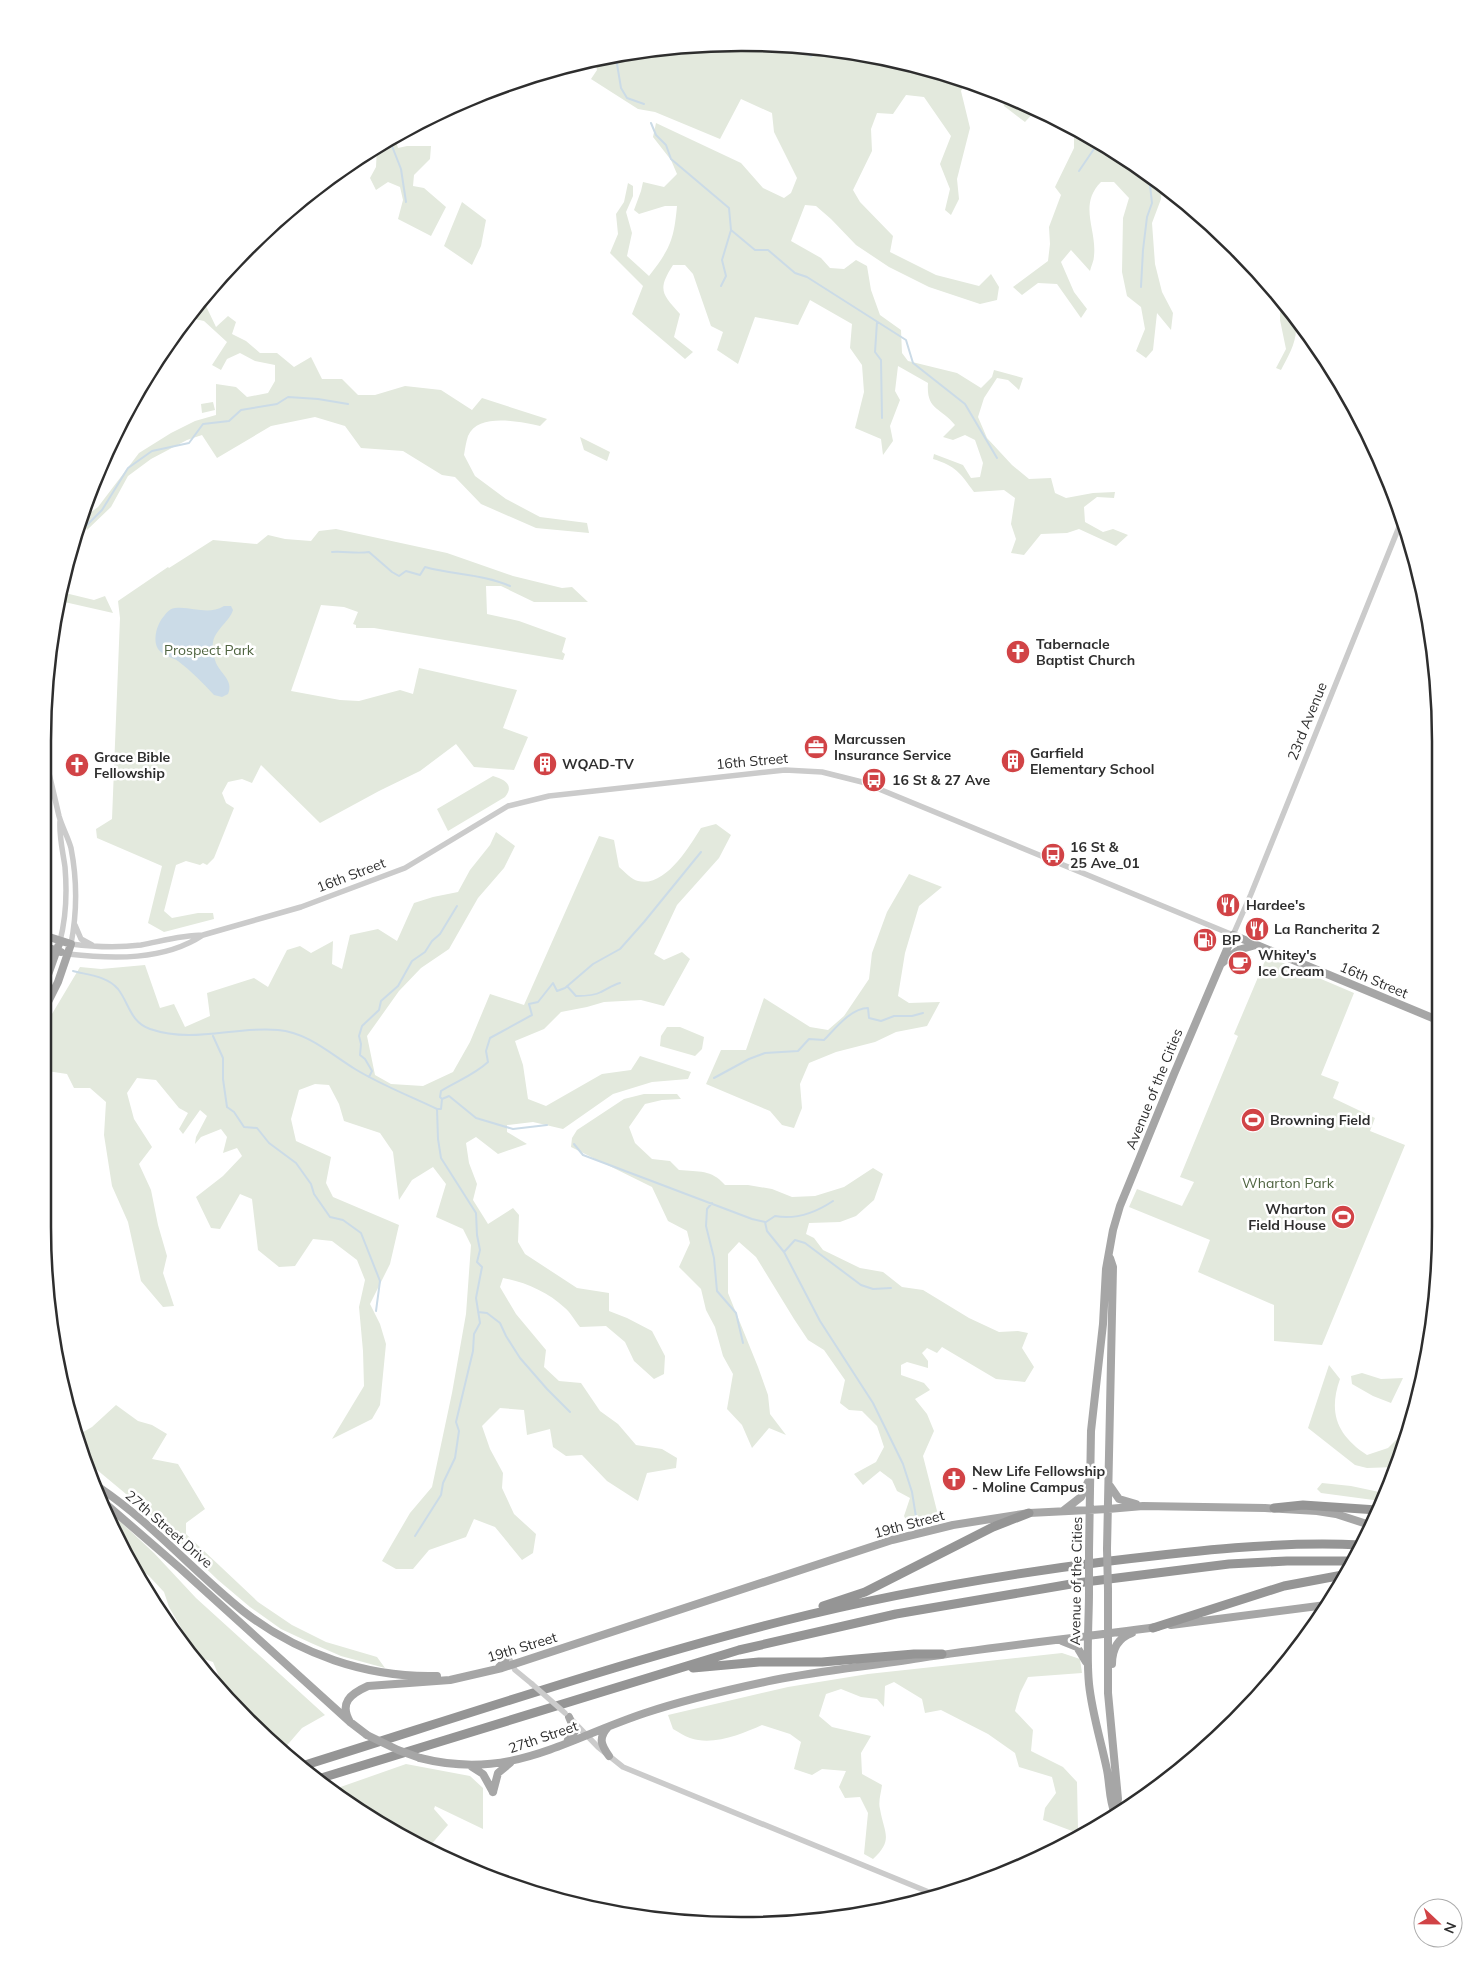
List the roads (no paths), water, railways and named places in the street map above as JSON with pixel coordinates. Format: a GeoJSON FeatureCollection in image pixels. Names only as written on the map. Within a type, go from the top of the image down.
{"type":"FeatureCollection","features":[{"type":"Feature","properties":{"kind":"highway"},"geometry":{"type":"LineString","coordinates":[[1274,1508],[1303,1505],[1371,1510]]}},
{"type":"Feature","properties":{"kind":"highway"},"geometry":{"type":"LineString","coordinates":[[774,1624],[865,1592],[993,1526],[1029,1513]]}},
{"type":"Feature","properties":{"kind":"highway"},"geometry":{"type":"LineString","coordinates":[[309,1764],[648,1658],[774,1624],[903,1594],[1074,1566],[1164,1554],[1245,1547],[1316,1544],[1353,1546]]}},
{"type":"Feature","properties":{"kind":"highway"},"geometry":{"type":"LineString","coordinates":[[325,1777],[739,1650],[837,1627],[1006,1594],[1229,1564],[1287,1561],[1345,1561]]}},
{"type":"Feature","properties":{"kind":"highway"},"geometry":{"type":"LineString","coordinates":[[1152,1628],[1284,1586],[1336,1576]]}},
{"type":"Feature","properties":{"kind":"highway"},"geometry":{"type":"LineString","coordinates":[[680,1668],[719,1667],[759,1662],[822,1662],[914,1654],[942,1654]]}},
{"type":"Feature","properties":{"kind":"main road","name":"16th Street"},"geometry":{"type":"LineString","coordinates":[[1233,935],[1432,1018]]}},
{"type":"Feature","properties":{"kind":"main road","name":"Avenue of the Cities"},"geometry":{"type":"LineString","coordinates":[[1113,1808],[1107,1772],[1092,1706],[1088,1636],[1090,1592],[1089,1478],[1093,1404],[1103,1324],[1106,1269],[1110,1256],[1113,1230],[1120,1206],[1218,967],[1233,935]]}},
{"type":"Feature","properties":{"kind":"main road","name":"16th Street"},"geometry":{"type":"LineString","coordinates":[[51,938],[71,944]]}},
{"type":"Feature","properties":{"kind":"main road"},"geometry":{"type":"LineString","coordinates":[[51,968],[60,941]]}},
{"type":"Feature","properties":{"kind":"main road"},"geometry":{"type":"LineString","coordinates":[[51,996],[58,982],[71,944]]}},
{"type":"Feature","properties":{"kind":"main road"},"geometry":{"type":"LineString","coordinates":[[1218,967],[1238,950],[1257,945]]}},
{"type":"Feature","properties":{"kind":"main road","name":"16th Street"},"geometry":{"type":"LineString","coordinates":[[51,948],[68,954]]}},
{"type":"Feature","properties":{"kind":"main road","name":"Avenue of the Cities"},"geometry":{"type":"LineString","coordinates":[[1110,1256],[1113,1267],[1108,1476],[1107,1633],[1108,1693],[1118,1799],[1117,1805]]}},
{"type":"Feature","properties":{"kind":"main road"},"geometry":{"type":"LineString","coordinates":[[1108,1476],[1111,1490],[1119,1499],[1143,1506]]}},
{"type":"Feature","properties":{"kind":"main road"},"geometry":{"type":"LineString","coordinates":[[1063,1511],[1081,1497],[1089,1478]]}},
{"type":"Feature","properties":{"kind":"main road","name":"27th Street Drive"},"geometry":{"type":"LineString","coordinates":[[104,1491],[142,1520],[220,1591],[267,1628],[311,1652],[359,1668],[399,1675],[470,1675]]}},
{"type":"Feature","properties":{"kind":"main road","name":"19th Street"},"geometry":{"type":"LineString","coordinates":[[470,1675],[497,1669],[904,1536],[953,1525],[1029,1513],[1143,1506],[1274,1508],[1327,1512],[1365,1523]]}},
{"type":"Feature","properties":{"kind":"main road","name":"27th Street Drive"},"geometry":{"type":"LineString","coordinates":[[112,1509],[174,1562],[209,1595]]}},
{"type":"Feature","properties":{"kind":"main road","name":"27th Street"},"geometry":{"type":"LineString","coordinates":[[209,1595],[350,1722],[367,1735],[392,1748],[420,1758],[467,1766],[512,1762],[563,1745],[587,1734]]}},
{"type":"Feature","properties":{"kind":"main road"},"geometry":{"type":"LineString","coordinates":[[587,1734],[677,1703],[819,1672],[942,1654],[1317,1606]]}},
{"type":"Feature","properties":{"kind":"main road"},"geometry":{"type":"LineString","coordinates":[[1113,1751],[1112,1653],[1115,1645],[1125,1635],[1143,1629]]}},
{"type":"Feature","properties":{"kind":"main road"},"geometry":{"type":"LineString","coordinates":[[1060,1640],[1073,1645],[1078,1650],[1085,1660],[1089,1674]]}},
{"type":"Feature","properties":{"kind":"main road"},"geometry":{"type":"LineString","coordinates":[[497,1669],[504,1664],[506,1652]]}},
{"type":"Feature","properties":{"kind":"main road"},"geometry":{"type":"LineString","coordinates":[[350,1722],[345,1714],[347,1701],[359,1690],[368,1686],[450,1680],[470,1675]]}},
{"type":"Feature","properties":{"kind":"main road"},"geometry":{"type":"LineString","coordinates":[[563,1745],[573,1736],[575,1731],[567,1715]]}},
{"type":"Feature","properties":{"kind":"main road"},"geometry":{"type":"LineString","coordinates":[[609,1726],[601,1739],[602,1746],[609,1756]]}},
{"type":"Feature","properties":{"kind":"main road"},"geometry":{"type":"LineString","coordinates":[[467,1766],[481,1772],[493,1792],[498,1773],[512,1762]]}},
{"type":"Feature","properties":{"kind":"street","name":"23rd Avenue"},"geometry":{"type":"LineString","coordinates":[[1233,935],[1398,530]]}},
{"type":"Feature","properties":{"kind":"street","name":"16th Street"},"geometry":{"type":"LineString","coordinates":[[71,944],[112,947],[140,945],[187,935],[203,935],[301,907],[405,868],[494,813],[520,802],[549,796],[785,770],[822,772],[862,782],[1233,935]]}},
{"type":"Feature","properties":{"kind":"street"},"geometry":{"type":"LineString","coordinates":[[51,781],[60,819],[66,830],[71,848],[74,874],[74,922],[71,944]]}},
{"type":"Feature","properties":{"kind":"street"},"geometry":{"type":"LineString","coordinates":[[60,819],[59,833],[66,887],[60,941]]}},
{"type":"Feature","properties":{"kind":"street"},"geometry":{"type":"LineString","coordinates":[[74,922],[77,934],[84,942],[112,947]]}},
{"type":"Feature","properties":{"kind":"street","name":"16th Street"},"geometry":{"type":"LineString","coordinates":[[68,954],[99,957],[136,956],[191,943],[203,935]]}},
{"type":"Feature","properties":{"kind":"street"},"geometry":{"type":"LineString","coordinates":[[506,1652],[516,1670],[587,1734]]}},
{"type":"Feature","properties":{"kind":"street","name":"27th Street"},"geometry":{"type":"LineString","coordinates":[[587,1734],[609,1756],[630,1770],[928,1891]]}},
{"type":"Feature","properties":{"kind":"water"},"geometry":{"type":"Polygon","coordinates":[[[231,606],[233,610],[217,632],[213,642],[216,663],[229,685],[228,694],[222,697],[214,695],[183,665],[160,651],[156,646],[155,638],[159,623],[170,610],[182,608],[212,610],[231,606]]]}},
{"type":"Feature","properties":{"kind":"waterway"},"geometry":{"type":"LineString","coordinates":[[617,63],[621,88],[627,98],[644,104]]}},
{"type":"Feature","properties":{"kind":"waterway"},"geometry":{"type":"LineString","coordinates":[[651,123],[656,135],[666,145],[671,159],[729,208],[731,230],[755,250],[768,250],[795,273],[807,277],[906,340],[913,363],[965,404],[997,458]]}},
{"type":"Feature","properties":{"kind":"waterway"},"geometry":{"type":"LineString","coordinates":[[392,146],[401,169],[406,202]]}},
{"type":"Feature","properties":{"kind":"waterway"},"geometry":{"type":"LineString","coordinates":[[1079,171],[1094,149]]}},
{"type":"Feature","properties":{"kind":"waterway"},"geometry":{"type":"LineString","coordinates":[[1141,287],[1147,217],[1152,203],[1150,186]]}},
{"type":"Feature","properties":{"kind":"waterway"},"geometry":{"type":"LineString","coordinates":[[721,286],[726,276],[722,260],[731,230]]}},
{"type":"Feature","properties":{"kind":"waterway"},"geometry":{"type":"LineString","coordinates":[[877,322],[875,352],[881,360],[882,418]]}},
{"type":"Feature","properties":{"kind":"waterway"},"geometry":{"type":"LineString","coordinates":[[87,525],[102,510],[128,468],[152,451],[189,443],[203,424],[229,421],[241,410],[277,404],[288,397],[348,404]]}},
{"type":"Feature","properties":{"kind":"waterway"},"geometry":{"type":"LineString","coordinates":[[332,552],[369,552],[399,576],[406,571],[420,575],[425,567],[489,579],[510,586]]}},
{"type":"Feature","properties":{"kind":"waterway"},"geometry":{"type":"LineString","coordinates":[[441,1098],[441,1091],[483,1067],[488,1062],[486,1051],[490,1038],[532,1015],[529,1004],[538,1002],[553,983],[557,991],[565,988],[593,964],[620,949],[701,852]]}},
{"type":"Feature","properties":{"kind":"waterway"},"geometry":{"type":"LineString","coordinates":[[369,1077],[372,1071],[365,1059],[360,1055],[361,1044],[359,1036],[362,1026],[379,1010],[381,1001],[398,986],[412,961],[425,952],[432,941],[440,934],[457,906]]}},
{"type":"Feature","properties":{"kind":"waterway"},"geometry":{"type":"LineString","coordinates":[[73,971],[97,977],[114,985],[122,994],[138,1022],[150,1029],[183,1035],[261,1029],[289,1032],[309,1040],[375,1080],[437,1109],[441,1109],[442,1099],[449,1096],[476,1118],[513,1129],[547,1125]]}},
{"type":"Feature","properties":{"kind":"waterway"},"geometry":{"type":"LineString","coordinates":[[567,986],[576,996],[586,996],[620,983]]}},
{"type":"Feature","properties":{"kind":"waterway"},"geometry":{"type":"LineString","coordinates":[[714,1078],[749,1059],[765,1053],[798,1051],[809,1039],[824,1040],[850,1015],[862,1009],[868,1008],[869,1018],[881,1021],[894,1016],[912,1016],[923,1013]]}},
{"type":"Feature","properties":{"kind":"waterway"},"geometry":{"type":"LineString","coordinates":[[213,1036],[223,1058],[223,1079],[227,1107],[234,1112],[244,1127],[257,1128],[269,1143],[296,1163],[311,1184],[314,1194],[330,1217],[343,1220],[361,1233],[380,1281],[376,1311]]}},
{"type":"Feature","properties":{"kind":"waterway"},"geometry":{"type":"LineString","coordinates":[[415,1536],[441,1495],[443,1483],[455,1458],[459,1431],[456,1422],[473,1351],[474,1334],[480,1323],[476,1298],[482,1267],[477,1262],[480,1250],[476,1213],[441,1158],[437,1109]]}},
{"type":"Feature","properties":{"kind":"waterway"},"geometry":{"type":"LineString","coordinates":[[574,1144],[583,1155],[752,1219],[765,1222],[767,1231],[784,1252],[820,1321],[873,1403],[903,1464],[912,1492],[916,1517]]}},
{"type":"Feature","properties":{"kind":"waterway"},"geometry":{"type":"LineString","coordinates":[[766,1222],[775,1216],[790,1217],[805,1214],[833,1201]]}},
{"type":"Feature","properties":{"kind":"waterway"},"geometry":{"type":"LineString","coordinates":[[712,1203],[707,1209],[706,1226],[714,1258],[717,1291],[736,1313],[743,1343]]}},
{"type":"Feature","properties":{"kind":"waterway"},"geometry":{"type":"LineString","coordinates":[[784,1252],[795,1240],[805,1243],[861,1285],[873,1289],[891,1288]]}},
{"type":"Feature","properties":{"kind":"waterway"},"geometry":{"type":"LineString","coordinates":[[478,1312],[487,1313],[500,1323],[520,1358],[570,1412]]}},
{"type":"Feature","properties":{"kind":"place","name":"Tabernacle Baptist Church"},"geometry":{"type":"Point","coordinates":[1018,652]}},
{"type":"Feature","properties":{"kind":"place","name":"Marcussen Insurance Service"},"geometry":{"type":"Point","coordinates":[816,747]}},
{"type":"Feature","properties":{"kind":"place","name":"Garfield Elementary School"},"geometry":{"type":"Point","coordinates":[1013,761]}},
{"type":"Feature","properties":{"kind":"place","name":"WQAD-TV"},"geometry":{"type":"Point","coordinates":[545,764]}},
{"type":"Feature","properties":{"kind":"place","name":"Grace Bible Fellowship"},"geometry":{"type":"Point","coordinates":[77,765]}},
{"type":"Feature","properties":{"kind":"place","name":"16 St & 27 Ave"},"geometry":{"type":"Point","coordinates":[874,780]}},
{"type":"Feature","properties":{"kind":"place","name":"16 St & 25 Ave_01"},"geometry":{"type":"Point","coordinates":[1053,855]}},
{"type":"Feature","properties":{"kind":"place","name":"Hardee's"},"geometry":{"type":"Point","coordinates":[1228,905]}},
{"type":"Feature","properties":{"kind":"place","name":"La Rancherita 2"},"geometry":{"type":"Point","coordinates":[1257,929]}},
{"type":"Feature","properties":{"kind":"place","name":"BP"},"geometry":{"type":"Point","coordinates":[1205,940]}},
{"type":"Feature","properties":{"kind":"place","name":"Whitey's Ice Cream"},"geometry":{"type":"Point","coordinates":[1240,963]}},
{"type":"Feature","properties":{"kind":"place","name":"Browning Field"},"geometry":{"type":"Point","coordinates":[1253,1120]}},
{"type":"Feature","properties":{"kind":"place","name":"Wharton Field House"},"geometry":{"type":"Point","coordinates":[1343,1217]}},
{"type":"Feature","properties":{"kind":"place","name":"New Life Fellowship - Moline Campus"},"geometry":{"type":"Point","coordinates":[954,1479]}},
{"type":"Feature","properties":{"kind":"park label","name":"Prospect Park"},"geometry":{"type":"Point","coordinates":[209,650]}},
{"type":"Feature","properties":{"kind":"park label","name":"Wharton Park"},"geometry":{"type":"Point","coordinates":[1288,1183]}}]}
